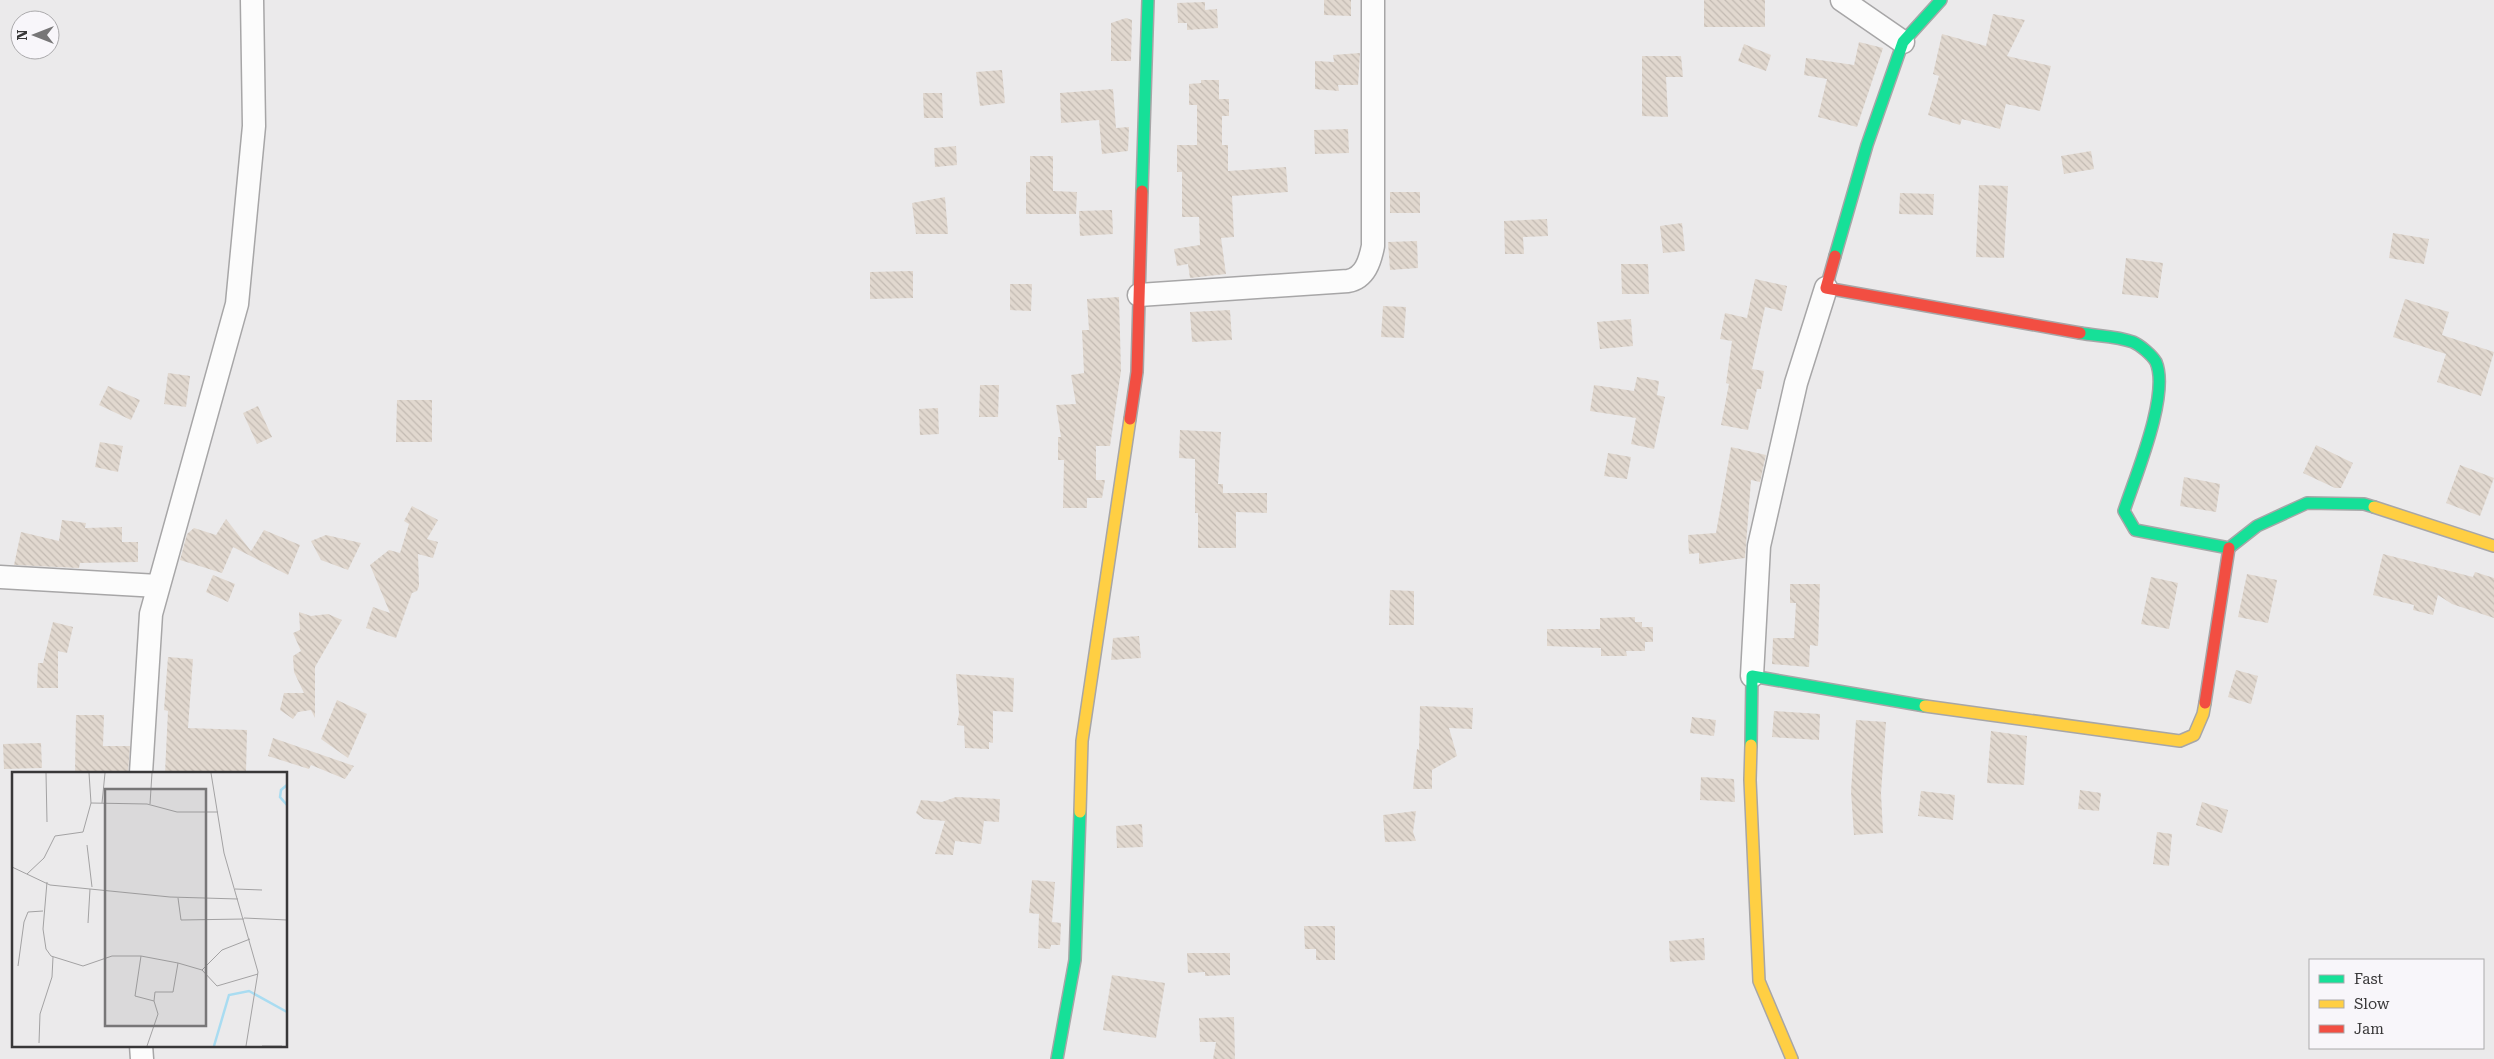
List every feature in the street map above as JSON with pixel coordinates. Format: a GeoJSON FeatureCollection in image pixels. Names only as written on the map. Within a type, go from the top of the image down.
{"type":"FeatureCollection","features":[{"type":"Feature","properties":{"kind":"street"},"geometry":{"type":"LineString","coordinates":[[141,772],[151,614],[237,304],[254,126],[252,0]]}},
{"type":"Feature","properties":{"kind":"street"},"geometry":{"type":"LineString","coordinates":[[1056,1059],[1075,960],[1082,741],[1137,372],[1148,0]]}},
{"type":"Feature","properties":{"kind":"street"},"geometry":{"type":"LineString","coordinates":[[1139,295],[1348,281],[1362,273],[1371,255],[1373,246],[1373,0]]}},
{"type":"Feature","properties":{"kind":"street"},"geometry":{"type":"LineString","coordinates":[[1842,0],[1903,42]]}},
{"type":"Feature","properties":{"kind":"street"},"geometry":{"type":"LineString","coordinates":[[1792,1059],[1759,980],[1750,780],[1752,676],[1759,546],[1796,383],[1826,288],[1867,145],[1903,42],[1941,0]]}},
{"type":"Feature","properties":{"kind":"street"},"geometry":{"type":"LineString","coordinates":[[1826,288],[2133,342],[2156,361],[2159,383],[2156,406],[2124,511],[2128,521],[2135,530],[2229,548]]}},
{"type":"Feature","properties":{"kind":"street"},"geometry":{"type":"LineString","coordinates":[[1752,676],[1922,706],[2180,741],[2194,735],[2203,714],[2229,548],[2257,526],[2307,503],[2364,504],[2494,546]]}},
{"type":"Feature","properties":{"kind":"street"},"geometry":{"type":"LineString","coordinates":[[0,577],[158,586]]}},
{"type":"Feature","properties":{"kind":"street"},"geometry":{"type":"LineString","coordinates":[[141,1046],[142,1059]]}},
{"type":"Feature","properties":{"kind":"building"},"geometry":{"type":"Polygon","coordinates":[[[1324,0],[1351,0],[1351,16],[1324,15],[1324,0]]]}},
{"type":"Feature","properties":{"kind":"building"},"geometry":{"type":"Polygon","coordinates":[[[1704,0],[1765,0],[1765,27],[1704,27],[1704,0]]]}},
{"type":"Feature","properties":{"kind":"building"},"geometry":{"type":"Polygon","coordinates":[[[1205,2],[1205,10],[1217,9],[1218,28],[1187,30],[1187,23],[1178,23],[1177,3],[1205,2]]]}},
{"type":"Feature","properties":{"kind":"building"},"geometry":{"type":"Polygon","coordinates":[[[1993,14],[2025,20],[2007,56],[2051,66],[2040,111],[2006,104],[2000,129],[1962,119],[1960,125],[1928,115],[1939,76],[1933,74],[1942,34],[1986,46],[1993,14]]]}},
{"type":"Feature","properties":{"kind":"building"},"geometry":{"type":"Polygon","coordinates":[[[1126,18],[1132,20],[1131,61],[1111,61],[1111,23],[1126,18]]]}},
{"type":"Feature","properties":{"kind":"building"},"geometry":{"type":"Polygon","coordinates":[[[1859,42],[1883,48],[1857,127],[1818,117],[1827,79],[1804,75],[1806,58],[1854,65],[1859,42]]]}},
{"type":"Feature","properties":{"kind":"building"},"geometry":{"type":"Polygon","coordinates":[[[1744,44],[1771,55],[1766,71],[1738,61],[1744,44]]]}},
{"type":"Feature","properties":{"kind":"building"},"geometry":{"type":"Polygon","coordinates":[[[1360,53],[1358,85],[1338,85],[1339,91],[1315,89],[1315,61],[1334,62],[1333,55],[1360,53]]]}},
{"type":"Feature","properties":{"kind":"building"},"geometry":{"type":"Polygon","coordinates":[[[1642,56],[1681,56],[1683,77],[1666,77],[1668,117],[1642,116],[1642,56]]]}},
{"type":"Feature","properties":{"kind":"building"},"geometry":{"type":"Polygon","coordinates":[[[1002,70],[1005,103],[980,106],[976,72],[1002,70]]]}},
{"type":"Feature","properties":{"kind":"building"},"geometry":{"type":"Polygon","coordinates":[[[1201,80],[1219,80],[1219,99],[1229,99],[1229,116],[1222,116],[1222,145],[1228,145],[1228,171],[1286,167],[1288,192],[1232,196],[1234,237],[1221,238],[1226,274],[1190,278],[1188,264],[1177,266],[1174,249],[1200,245],[1199,217],[1182,217],[1182,172],[1177,172],[1177,145],[1197,145],[1197,105],[1189,105],[1189,84],[1201,83],[1201,80]]]}},
{"type":"Feature","properties":{"kind":"building"},"geometry":{"type":"Polygon","coordinates":[[[1113,89],[1116,128],[1129,127],[1128,151],[1102,154],[1099,120],[1061,123],[1060,93],[1113,89]]]}},
{"type":"Feature","properties":{"kind":"building"},"geometry":{"type":"Polygon","coordinates":[[[923,93],[942,93],[943,118],[924,118],[923,93]]]}},
{"type":"Feature","properties":{"kind":"building"},"geometry":{"type":"Polygon","coordinates":[[[1348,129],[1349,153],[1315,154],[1314,130],[1348,129]]]}},
{"type":"Feature","properties":{"kind":"building"},"geometry":{"type":"Polygon","coordinates":[[[956,146],[957,165],[935,167],[934,148],[956,146]]]}},
{"type":"Feature","properties":{"kind":"building"},"geometry":{"type":"Polygon","coordinates":[[[2091,151],[2094,169],[2064,174],[2061,156],[2091,151]]]}},
{"type":"Feature","properties":{"kind":"building"},"geometry":{"type":"Polygon","coordinates":[[[1030,156],[1053,156],[1053,191],[1077,192],[1076,214],[1026,214],[1026,182],[1030,182],[1030,156]]]}},
{"type":"Feature","properties":{"kind":"building"},"geometry":{"type":"Polygon","coordinates":[[[1979,185],[2008,186],[2004,258],[1976,257],[1979,185]]]}},
{"type":"Feature","properties":{"kind":"building"},"geometry":{"type":"Polygon","coordinates":[[[1390,192],[1420,192],[1420,213],[1390,213],[1390,192]]]}},
{"type":"Feature","properties":{"kind":"building"},"geometry":{"type":"Polygon","coordinates":[[[1900,193],[1934,194],[1933,215],[1899,214],[1900,193]]]}},
{"type":"Feature","properties":{"kind":"building"},"geometry":{"type":"Polygon","coordinates":[[[945,197],[948,234],[916,234],[912,203],[945,197]]]}},
{"type":"Feature","properties":{"kind":"building"},"geometry":{"type":"Polygon","coordinates":[[[1112,210],[1113,234],[1080,236],[1079,211],[1112,210]]]}},
{"type":"Feature","properties":{"kind":"building"},"geometry":{"type":"Polygon","coordinates":[[[1547,219],[1548,236],[1523,237],[1524,254],[1505,254],[1504,221],[1547,219]]]}},
{"type":"Feature","properties":{"kind":"building"},"geometry":{"type":"Polygon","coordinates":[[[1682,223],[1685,251],[1663,253],[1660,226],[1682,223]]]}},
{"type":"Feature","properties":{"kind":"building"},"geometry":{"type":"Polygon","coordinates":[[[2393,233],[2429,239],[2424,264],[2389,258],[2393,233]]]}},
{"type":"Feature","properties":{"kind":"building"},"geometry":{"type":"Polygon","coordinates":[[[1417,241],[1418,268],[1390,270],[1388,242],[1417,241]]]}},
{"type":"Feature","properties":{"kind":"building"},"geometry":{"type":"Polygon","coordinates":[[[2126,258],[2163,263],[2158,298],[2122,294],[2126,258]]]}},
{"type":"Feature","properties":{"kind":"building"},"geometry":{"type":"Polygon","coordinates":[[[1621,264],[1648,264],[1649,294],[1622,294],[1621,264]]]}},
{"type":"Feature","properties":{"kind":"building"},"geometry":{"type":"Polygon","coordinates":[[[913,271],[913,298],[870,299],[870,272],[913,271]]]}},
{"type":"Feature","properties":{"kind":"building"},"geometry":{"type":"Polygon","coordinates":[[[1755,279],[1787,286],[1782,311],[1765,307],[1752,369],[1764,371],[1761,389],[1757,389],[1748,430],[1721,425],[1729,384],[1726,383],[1732,341],[1720,339],[1725,313],[1747,318],[1755,279]]]}},
{"type":"Feature","properties":{"kind":"building"},"geometry":{"type":"Polygon","coordinates":[[[1010,284],[1032,284],[1031,311],[1010,310],[1010,284]]]}},
{"type":"Feature","properties":{"kind":"building"},"geometry":{"type":"Polygon","coordinates":[[[1119,297],[1121,371],[1110,446],[1096,446],[1096,480],[1105,480],[1102,498],[1087,498],[1087,508],[1063,508],[1064,460],[1058,460],[1058,437],[1061,437],[1056,405],[1076,404],[1071,375],[1084,373],[1082,330],[1089,330],[1087,299],[1119,297]]]}},
{"type":"Feature","properties":{"kind":"building"},"geometry":{"type":"Polygon","coordinates":[[[2405,299],[2449,312],[2442,335],[2494,352],[2481,396],[2437,382],[2446,354],[2393,337],[2405,299]]]}},
{"type":"Feature","properties":{"kind":"building"},"geometry":{"type":"Polygon","coordinates":[[[1383,306],[1406,307],[1404,338],[1381,337],[1383,306]]]}},
{"type":"Feature","properties":{"kind":"building"},"geometry":{"type":"Polygon","coordinates":[[[1230,310],[1232,340],[1192,342],[1190,312],[1230,310]]]}},
{"type":"Feature","properties":{"kind":"building"},"geometry":{"type":"Polygon","coordinates":[[[1631,319],[1633,346],[1600,349],[1597,322],[1631,319]]]}},
{"type":"Feature","properties":{"kind":"building"},"geometry":{"type":"Polygon","coordinates":[[[168,373],[190,376],[186,407],[164,404],[168,373]]]}},
{"type":"Feature","properties":{"kind":"building"},"geometry":{"type":"Polygon","coordinates":[[[1637,377],[1659,381],[1657,395],[1665,397],[1654,449],[1631,444],[1636,418],[1590,411],[1594,385],[1634,391],[1637,377]]]}},
{"type":"Feature","properties":{"kind":"building"},"geometry":{"type":"Polygon","coordinates":[[[980,385],[999,385],[998,417],[979,417],[980,385]]]}},
{"type":"Feature","properties":{"kind":"building"},"geometry":{"type":"Polygon","coordinates":[[[108,386],[140,400],[131,420],[99,405],[108,386]]]}},
{"type":"Feature","properties":{"kind":"building"},"geometry":{"type":"Polygon","coordinates":[[[397,400],[432,400],[432,442],[396,442],[397,400]]]}},
{"type":"Feature","properties":{"kind":"building"},"geometry":{"type":"Polygon","coordinates":[[[258,406],[272,437],[257,444],[243,413],[258,406]]]}},
{"type":"Feature","properties":{"kind":"building"},"geometry":{"type":"Polygon","coordinates":[[[938,408],[939,434],[920,435],[919,409],[938,408]]]}},
{"type":"Feature","properties":{"kind":"building"},"geometry":{"type":"Polygon","coordinates":[[[1180,430],[1221,432],[1218,484],[1223,484],[1223,493],[1267,493],[1267,513],[1236,512],[1236,548],[1198,548],[1198,513],[1195,513],[1195,459],[1179,458],[1180,430]]]}},
{"type":"Feature","properties":{"kind":"building"},"geometry":{"type":"Polygon","coordinates":[[[100,442],[123,446],[118,472],[95,467],[100,442]]]}},
{"type":"Feature","properties":{"kind":"building"},"geometry":{"type":"Polygon","coordinates":[[[2316,445],[2353,463],[2341,488],[2335,488],[2303,473],[2316,445]]]}},
{"type":"Feature","properties":{"kind":"building"},"geometry":{"type":"Polygon","coordinates":[[[1731,447],[1766,455],[1760,482],[1751,480],[1745,558],[1699,564],[1699,553],[1689,554],[1688,535],[1716,533],[1731,447]]]}},
{"type":"Feature","properties":{"kind":"building"},"geometry":{"type":"Polygon","coordinates":[[[1608,453],[1631,457],[1627,479],[1604,476],[1608,453]]]}},
{"type":"Feature","properties":{"kind":"building"},"geometry":{"type":"Polygon","coordinates":[[[2460,465],[2494,478],[2480,516],[2446,503],[2460,465]]]}},
{"type":"Feature","properties":{"kind":"building"},"geometry":{"type":"Polygon","coordinates":[[[2184,477],[2220,484],[2216,512],[2180,506],[2184,477]]]}},
{"type":"Feature","properties":{"kind":"building"},"geometry":{"type":"Polygon","coordinates":[[[412,506],[438,520],[427,539],[438,542],[433,558],[418,554],[419,586],[417,591],[412,593],[396,638],[366,628],[373,607],[390,613],[370,565],[389,550],[400,553],[409,524],[404,521],[412,506]]]}},
{"type":"Feature","properties":{"kind":"building"},"geometry":{"type":"Polygon","coordinates":[[[226,519],[251,551],[264,530],[300,545],[288,575],[233,547],[222,573],[180,560],[187,534],[194,528],[216,535],[226,519]]]}},
{"type":"Feature","properties":{"kind":"building"},"geometry":{"type":"Polygon","coordinates":[[[62,520],[86,523],[85,528],[122,527],[122,542],[138,542],[138,562],[80,563],[79,568],[14,565],[21,532],[59,541],[62,520]]]}},
{"type":"Feature","properties":{"kind":"building"},"geometry":{"type":"Polygon","coordinates":[[[326,535],[361,543],[348,570],[321,560],[311,541],[326,535]]]}},
{"type":"Feature","properties":{"kind":"building"},"geometry":{"type":"Polygon","coordinates":[[[2383,554],[2473,577],[2475,572],[2494,578],[2494,618],[2452,604],[2438,595],[2433,615],[2413,610],[2414,605],[2373,595],[2383,554]]]}},
{"type":"Feature","properties":{"kind":"building"},"geometry":{"type":"Polygon","coordinates":[[[2247,574],[2277,580],[2268,623],[2238,617],[2247,574]]]}},
{"type":"Feature","properties":{"kind":"building"},"geometry":{"type":"Polygon","coordinates":[[[213,575],[235,584],[228,602],[206,592],[213,575]]]}},
{"type":"Feature","properties":{"kind":"building"},"geometry":{"type":"Polygon","coordinates":[[[2151,577],[2178,583],[2169,629],[2141,624],[2151,577]]]}},
{"type":"Feature","properties":{"kind":"building"},"geometry":{"type":"Polygon","coordinates":[[[1790,584],[1820,584],[1818,646],[1810,645],[1809,667],[1772,664],[1773,638],[1794,638],[1796,603],[1790,603],[1790,584]]]}},
{"type":"Feature","properties":{"kind":"building"},"geometry":{"type":"Polygon","coordinates":[[[1390,590],[1414,591],[1414,625],[1389,625],[1390,590]]]}},
{"type":"Feature","properties":{"kind":"building"},"geometry":{"type":"Polygon","coordinates":[[[299,612],[311,616],[328,614],[342,620],[315,667],[315,718],[311,710],[298,712],[293,719],[280,710],[284,693],[304,693],[294,672],[293,656],[301,651],[293,633],[300,630],[299,612]]]}},
{"type":"Feature","properties":{"kind":"building"},"geometry":{"type":"Polygon","coordinates":[[[1635,617],[1635,622],[1642,622],[1642,627],[1653,627],[1653,642],[1645,642],[1645,651],[1626,651],[1627,656],[1601,656],[1601,648],[1547,646],[1547,629],[1600,629],[1600,618],[1635,617]]]}},
{"type":"Feature","properties":{"kind":"building"},"geometry":{"type":"Polygon","coordinates":[[[53,622],[73,627],[67,653],[58,651],[58,688],[37,688],[38,663],[43,663],[53,622]]]}},
{"type":"Feature","properties":{"kind":"building"},"geometry":{"type":"Polygon","coordinates":[[[1139,636],[1141,658],[1111,660],[1113,638],[1139,636]]]}},
{"type":"Feature","properties":{"kind":"building"},"geometry":{"type":"Polygon","coordinates":[[[168,657],[193,659],[188,728],[247,730],[246,772],[165,772],[168,711],[164,710],[168,657]]]}},
{"type":"Feature","properties":{"kind":"building"},"geometry":{"type":"Polygon","coordinates":[[[2236,670],[2258,676],[2251,704],[2228,697],[2236,670]]]}},
{"type":"Feature","properties":{"kind":"building"},"geometry":{"type":"Polygon","coordinates":[[[956,674],[1014,678],[1013,712],[993,711],[993,743],[989,742],[989,749],[965,748],[964,726],[957,725],[959,714],[956,674]]]}},
{"type":"Feature","properties":{"kind":"building"},"geometry":{"type":"Polygon","coordinates":[[[337,700],[367,714],[348,758],[321,739],[337,700]]]}},
{"type":"Feature","properties":{"kind":"building"},"geometry":{"type":"Polygon","coordinates":[[[1420,706],[1473,708],[1472,729],[1449,728],[1457,756],[1432,770],[1432,789],[1413,789],[1417,749],[1419,750],[1420,706]]]}},
{"type":"Feature","properties":{"kind":"building"},"geometry":{"type":"Polygon","coordinates":[[[1774,711],[1820,714],[1819,740],[1772,737],[1774,711]]]}},
{"type":"Feature","properties":{"kind":"building"},"geometry":{"type":"Polygon","coordinates":[[[76,715],[104,715],[103,746],[130,746],[128,772],[75,772],[76,715]]]}},
{"type":"Feature","properties":{"kind":"building"},"geometry":{"type":"Polygon","coordinates":[[[1692,717],[1716,720],[1714,736],[1690,733],[1692,717]]]}},
{"type":"Feature","properties":{"kind":"building"},"geometry":{"type":"Polygon","coordinates":[[[1856,720],[1886,722],[1881,793],[1883,833],[1854,835],[1851,791],[1856,720]]]}},
{"type":"Feature","properties":{"kind":"building"},"geometry":{"type":"Polygon","coordinates":[[[1991,731],[2027,736],[2024,785],[1987,783],[1991,731]]]}},
{"type":"Feature","properties":{"kind":"building"},"geometry":{"type":"Polygon","coordinates":[[[273,738],[354,766],[345,779],[311,765],[309,769],[268,756],[273,738]]]}},
{"type":"Feature","properties":{"kind":"building"},"geometry":{"type":"Polygon","coordinates":[[[41,743],[42,768],[4,769],[3,744],[41,743]]]}},
{"type":"Feature","properties":{"kind":"building"},"geometry":{"type":"Polygon","coordinates":[[[1701,777],[1734,779],[1735,802],[1700,800],[1701,777]]]}},
{"type":"Feature","properties":{"kind":"building"},"geometry":{"type":"Polygon","coordinates":[[[2080,790],[2101,793],[2099,811],[2078,809],[2080,790]]]}},
{"type":"Feature","properties":{"kind":"building"},"geometry":{"type":"Polygon","coordinates":[[[1921,791],[1955,795],[1953,820],[1918,816],[1921,791]]]}},
{"type":"Feature","properties":{"kind":"building"},"geometry":{"type":"Polygon","coordinates":[[[956,797],[1000,799],[999,822],[984,821],[981,844],[955,841],[953,855],[935,854],[945,821],[924,819],[916,813],[921,800],[942,802],[956,797]]]}},
{"type":"Feature","properties":{"kind":"building"},"geometry":{"type":"Polygon","coordinates":[[[2202,802],[2228,810],[2222,833],[2196,825],[2202,802]]]}},
{"type":"Feature","properties":{"kind":"building"},"geometry":{"type":"Polygon","coordinates":[[[1416,811],[1413,832],[1416,841],[1385,842],[1383,815],[1416,811]]]}},
{"type":"Feature","properties":{"kind":"building"},"geometry":{"type":"Polygon","coordinates":[[[1142,824],[1143,847],[1117,848],[1116,826],[1142,824]]]}},
{"type":"Feature","properties":{"kind":"building"},"geometry":{"type":"Polygon","coordinates":[[[2157,832],[2172,834],[2169,866],[2153,864],[2157,832]]]}},
{"type":"Feature","properties":{"kind":"building"},"geometry":{"type":"Polygon","coordinates":[[[1032,880],[1055,882],[1052,922],[1061,923],[1060,945],[1051,945],[1050,949],[1038,948],[1039,914],[1029,913],[1032,880]]]}},
{"type":"Feature","properties":{"kind":"building"},"geometry":{"type":"Polygon","coordinates":[[[1304,926],[1335,926],[1335,960],[1316,960],[1316,949],[1305,949],[1304,926]]]}},
{"type":"Feature","properties":{"kind":"building"},"geometry":{"type":"Polygon","coordinates":[[[1704,938],[1705,960],[1670,962],[1669,941],[1704,938]]]}},
{"type":"Feature","properties":{"kind":"building"},"geometry":{"type":"Polygon","coordinates":[[[1187,953],[1230,953],[1230,975],[1205,976],[1205,972],[1188,973],[1187,953]]]}},
{"type":"Feature","properties":{"kind":"building"},"geometry":{"type":"Polygon","coordinates":[[[1112,975],[1165,983],[1156,1038],[1103,1030],[1112,975]]]}},
{"type":"Feature","properties":{"kind":"building"},"geometry":{"type":"Polygon","coordinates":[[[1234,1017],[1235,1059],[1213,1059],[1216,1042],[1200,1042],[1199,1018],[1234,1017]]]}},
{"type":"Feature","properties":{"kind":"traffic: fast"},"geometry":{"type":"LineString","coordinates":[[1142,191],[1148,0]]}},
{"type":"Feature","properties":{"kind":"traffic: fast"},"geometry":{"type":"LineString","coordinates":[[1835,256],[1867,145],[1903,42],[1941,0]]}},
{"type":"Feature","properties":{"kind":"traffic: fast"},"geometry":{"type":"LineString","coordinates":[[2080,333],[2113,337],[2133,342],[2146,350],[2156,362],[2159,376],[2155,415],[2143,458],[2124,511],[2135,530],[2229,548],[2257,526],[2307,503],[2364,504],[2374,507]]}},
{"type":"Feature","properties":{"kind":"traffic: fast"},"geometry":{"type":"LineString","coordinates":[[1751,745],[1752,676],[1925,706]]}},
{"type":"Feature","properties":{"kind":"traffic: fast"},"geometry":{"type":"LineString","coordinates":[[1057,1059],[1075,960],[1080,812]]}},
{"type":"Feature","properties":{"kind":"traffic: slow"},"geometry":{"type":"LineString","coordinates":[[1080,812],[1082,741],[1130,419]]}},
{"type":"Feature","properties":{"kind":"traffic: slow"},"geometry":{"type":"LineString","coordinates":[[2374,507],[2494,546]]}},
{"type":"Feature","properties":{"kind":"traffic: slow"},"geometry":{"type":"LineString","coordinates":[[1925,706],[2180,741],[2194,735],[2203,714],[2205,703]]}},
{"type":"Feature","properties":{"kind":"traffic: slow"},"geometry":{"type":"LineString","coordinates":[[1751,745],[1750,780],[1759,981],[1792,1059]]}},
{"type":"Feature","properties":{"kind":"traffic: jam"},"geometry":{"type":"LineString","coordinates":[[1130,419],[1137,372],[1142,191]]}},
{"type":"Feature","properties":{"kind":"traffic: jam"},"geometry":{"type":"LineString","coordinates":[[1835,256],[1826,288],[2080,333]]}},
{"type":"Feature","properties":{"kind":"traffic: jam"},"geometry":{"type":"LineString","coordinates":[[2205,703],[2229,548]]}}]}
